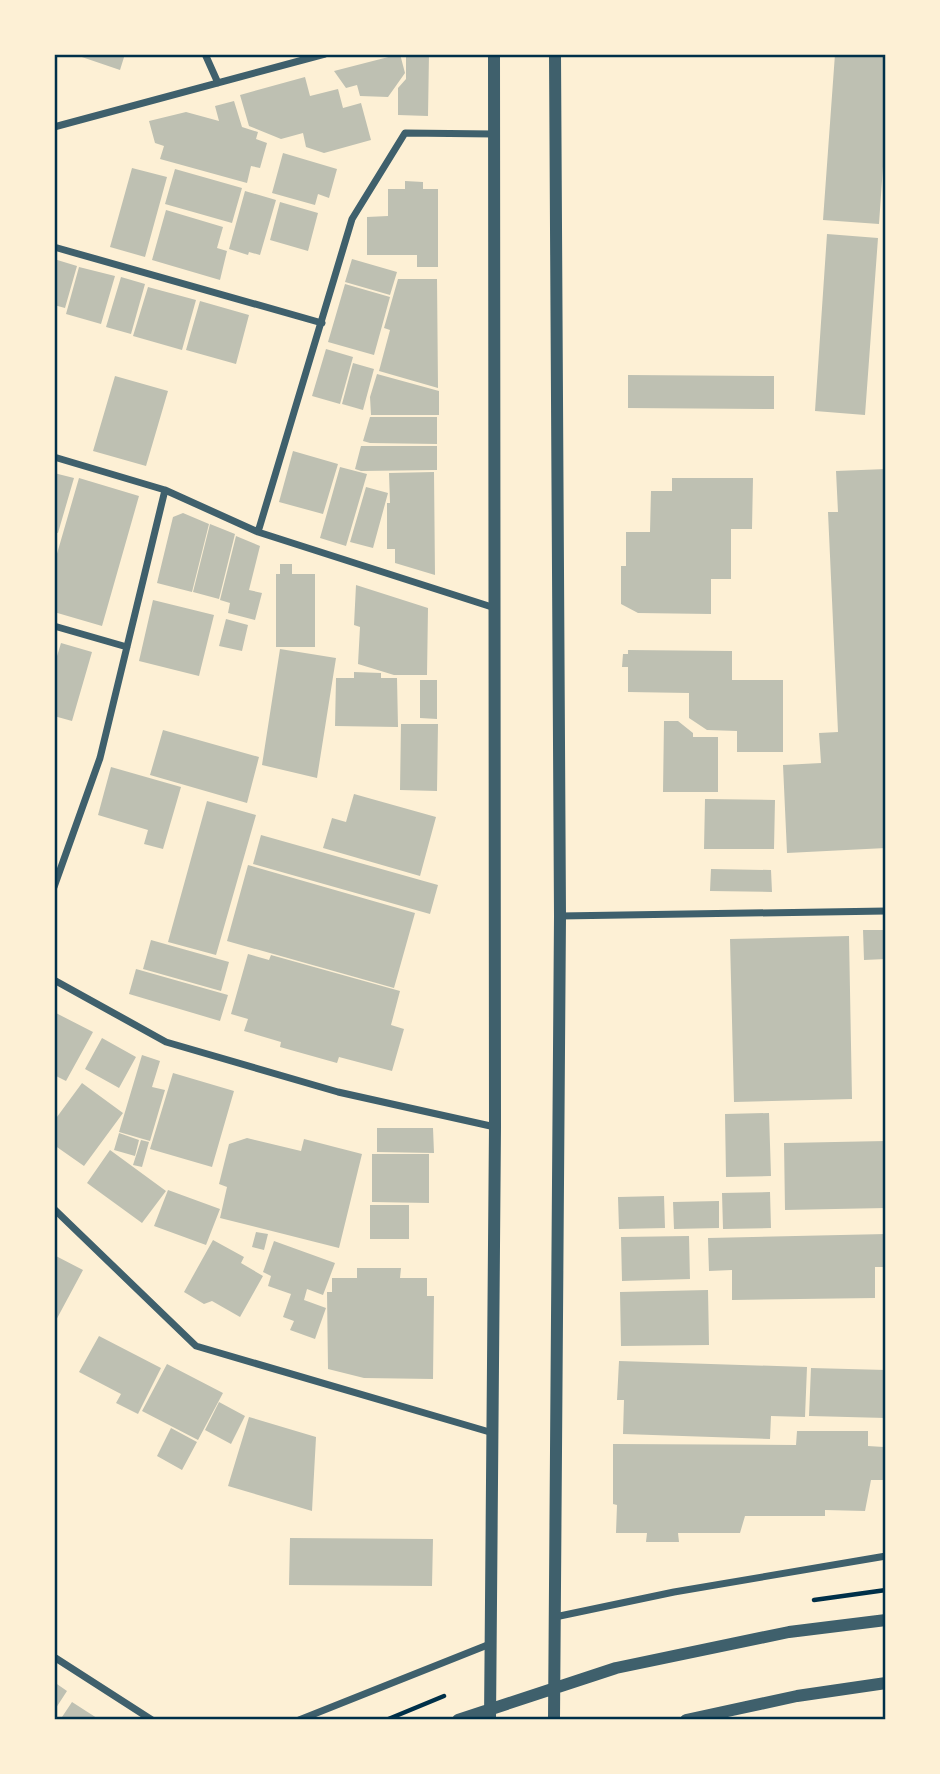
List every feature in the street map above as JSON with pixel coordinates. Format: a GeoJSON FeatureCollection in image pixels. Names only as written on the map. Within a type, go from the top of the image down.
{"type":"FeatureCollection","features":[{"type":"Feature","properties":{"kind":"street"},"geometry":{"type":"LineString","coordinates":[[205,54],[218,83]]}},
{"type":"Feature","properties":{"kind":"street"},"geometry":{"type":"LineString","coordinates":[[490,1720],[495,1127],[494,54]]}},
{"type":"Feature","properties":{"kind":"street"},"geometry":{"type":"LineString","coordinates":[[554,1720],[560,916],[555,54]]}},
{"type":"Feature","properties":{"kind":"street"},"geometry":{"type":"LineString","coordinates":[[54,127],[320,55]]}},
{"type":"Feature","properties":{"kind":"street"},"geometry":{"type":"LineString","coordinates":[[258,532],[323,323],[352,219],[405,133],[494,134]]}},
{"type":"Feature","properties":{"kind":"street"},"geometry":{"type":"LineString","coordinates":[[54,247],[323,323]]}},
{"type":"Feature","properties":{"kind":"street"},"geometry":{"type":"LineString","coordinates":[[54,457],[164,490],[258,532],[495,608]]}},
{"type":"Feature","properties":{"kind":"street"},"geometry":{"type":"LineString","coordinates":[[54,887],[100,758],[164,490]]}},
{"type":"Feature","properties":{"kind":"street"},"geometry":{"type":"LineString","coordinates":[[54,626],[127,647]]}},
{"type":"Feature","properties":{"kind":"street"},"geometry":{"type":"LineString","coordinates":[[560,916],[886,911]]}},
{"type":"Feature","properties":{"kind":"street"},"geometry":{"type":"LineString","coordinates":[[54,980],[166,1042],[338,1092],[495,1127]]}},
{"type":"Feature","properties":{"kind":"street"},"geometry":{"type":"LineString","coordinates":[[54,1209],[196,1346],[492,1433]]}},
{"type":"Feature","properties":{"kind":"street"},"geometry":{"type":"LineString","coordinates":[[555,1617],[674,1592],[886,1556]]}},
{"type":"Feature","properties":{"kind":"street"},"geometry":{"type":"LineString","coordinates":[[458,1720],[616,1668],[789,1632],[886,1620]]}},
{"type":"Feature","properties":{"kind":"street"},"geometry":{"type":"LineString","coordinates":[[299,1720],[490,1644]]}},
{"type":"Feature","properties":{"kind":"street"},"geometry":{"type":"LineString","coordinates":[[54,1657],[152,1720]]}},
{"type":"Feature","properties":{"kind":"street"},"geometry":{"type":"LineString","coordinates":[[686,1720],[797,1696],[886,1683]]}},
{"type":"Feature","properties":{"kind":"building"},"geometry":{"type":"Polygon","coordinates":[[[73,54],[125,54],[120,70],[73,54]]]}},
{"type":"Feature","properties":{"kind":"building"},"geometry":{"type":"Polygon","coordinates":[[[400,54],[405,73],[388,97],[360,96],[357,85],[346,88],[334,71],[400,54]]]}},
{"type":"Feature","properties":{"kind":"building"},"geometry":{"type":"Polygon","coordinates":[[[406,54],[429,54],[428,116],[398,115],[398,88],[406,79],[406,54]]]}},
{"type":"Feature","properties":{"kind":"building"},"geometry":{"type":"Polygon","coordinates":[[[835,54],[886,54],[886,123],[879,224],[823,220],[835,54]]]}},
{"type":"Feature","properties":{"kind":"building"},"geometry":{"type":"Polygon","coordinates":[[[305,77],[310,96],[338,89],[343,108],[361,103],[371,140],[324,153],[306,147],[303,133],[281,139],[249,126],[240,95],[305,77]]]}},
{"type":"Feature","properties":{"kind":"building"},"geometry":{"type":"Polygon","coordinates":[[[234,101],[242,127],[258,132],[256,139],[267,143],[260,168],[251,166],[247,183],[160,159],[164,146],[155,143],[149,121],[186,112],[219,121],[215,106],[234,101]]]}},
{"type":"Feature","properties":{"kind":"building"},"geometry":{"type":"Polygon","coordinates":[[[283,153],[337,169],[329,198],[318,194],[315,205],[272,193],[283,153]]]}},
{"type":"Feature","properties":{"kind":"building"},"geometry":{"type":"Polygon","coordinates":[[[132,168],[167,177],[145,257],[110,247],[132,168]]]}},
{"type":"Feature","properties":{"kind":"building"},"geometry":{"type":"Polygon","coordinates":[[[175,169],[242,188],[232,223],[165,204],[175,169]]]}},
{"type":"Feature","properties":{"kind":"building"},"geometry":{"type":"Polygon","coordinates":[[[405,181],[423,182],[423,189],[438,189],[438,267],[417,267],[417,255],[367,255],[367,217],[388,216],[388,189],[405,189],[405,181]]]}},
{"type":"Feature","properties":{"kind":"building"},"geometry":{"type":"Polygon","coordinates":[[[245,191],[276,200],[260,255],[249,252],[248,255],[229,249],[245,191]]]}},
{"type":"Feature","properties":{"kind":"building"},"geometry":{"type":"Polygon","coordinates":[[[280,202],[318,213],[308,251],[270,240],[280,202]]]}},
{"type":"Feature","properties":{"kind":"building"},"geometry":{"type":"Polygon","coordinates":[[[166,210],[223,227],[217,248],[227,251],[220,280],[152,260],[166,210]]]}},
{"type":"Feature","properties":{"kind":"building"},"geometry":{"type":"Polygon","coordinates":[[[827,234],[878,238],[865,415],[815,411],[827,234]]]}},
{"type":"Feature","properties":{"kind":"building"},"geometry":{"type":"Polygon","coordinates":[[[54,259],[77,266],[65,308],[54,305],[54,259]]]}},
{"type":"Feature","properties":{"kind":"building"},"geometry":{"type":"Polygon","coordinates":[[[352,259],[397,272],[390,295],[345,282],[352,259]]]}},
{"type":"Feature","properties":{"kind":"building"},"geometry":{"type":"Polygon","coordinates":[[[79,267],[115,276],[101,324],[66,314],[79,267]]]}},
{"type":"Feature","properties":{"kind":"building"},"geometry":{"type":"Polygon","coordinates":[[[121,277],[145,284],[131,334],[106,327],[121,277]]]}},
{"type":"Feature","properties":{"kind":"building"},"geometry":{"type":"Polygon","coordinates":[[[398,279],[437,279],[438,388],[379,371],[390,330],[384,328],[398,279]]]}},
{"type":"Feature","properties":{"kind":"building"},"geometry":{"type":"Polygon","coordinates":[[[345,284],[390,297],[374,355],[328,342],[345,284]]]}},
{"type":"Feature","properties":{"kind":"building"},"geometry":{"type":"Polygon","coordinates":[[[148,287],[196,300],[182,350],[133,336],[148,287]]]}},
{"type":"Feature","properties":{"kind":"building"},"geometry":{"type":"Polygon","coordinates":[[[200,301],[249,315],[236,364],[186,350],[200,301]]]}},
{"type":"Feature","properties":{"kind":"building"},"geometry":{"type":"Polygon","coordinates":[[[326,349],[353,357],[340,404],[312,396],[326,349]]]}},
{"type":"Feature","properties":{"kind":"building"},"geometry":{"type":"Polygon","coordinates":[[[353,363],[374,369],[363,410],[342,404],[353,363]]]}},
{"type":"Feature","properties":{"kind":"building"},"geometry":{"type":"Polygon","coordinates":[[[377,374],[439,391],[439,415],[371,415],[370,397],[377,374]]]}},
{"type":"Feature","properties":{"kind":"building"},"geometry":{"type":"Polygon","coordinates":[[[628,375],[774,376],[774,409],[628,408],[628,375]]]}},
{"type":"Feature","properties":{"kind":"building"},"geometry":{"type":"Polygon","coordinates":[[[115,376],[168,391],[146,466],[93,451],[115,376]]]}},
{"type":"Feature","properties":{"kind":"building"},"geometry":{"type":"Polygon","coordinates":[[[370,417],[437,417],[437,444],[363,441],[370,417]]]}},
{"type":"Feature","properties":{"kind":"building"},"geometry":{"type":"Polygon","coordinates":[[[361,446],[437,446],[437,470],[361,471],[355,469],[361,446]]]}},
{"type":"Feature","properties":{"kind":"building"},"geometry":{"type":"Polygon","coordinates":[[[293,451],[338,464],[323,514],[279,502],[293,451]]]}},
{"type":"Feature","properties":{"kind":"building"},"geometry":{"type":"Polygon","coordinates":[[[340,467],[367,474],[346,546],[320,538],[340,467]]]}},
{"type":"Feature","properties":{"kind":"building"},"geometry":{"type":"Polygon","coordinates":[[[886,469],[886,848],[787,853],[783,765],[821,763],[819,733],[838,732],[828,512],[838,512],[836,471],[886,469]]]}},
{"type":"Feature","properties":{"kind":"building"},"geometry":{"type":"Polygon","coordinates":[[[434,472],[435,575],[395,563],[395,549],[387,549],[389,473],[434,472]]]}},
{"type":"Feature","properties":{"kind":"building"},"geometry":{"type":"Polygon","coordinates":[[[54,473],[74,478],[58,533],[54,532],[54,473]]]}},
{"type":"Feature","properties":{"kind":"building"},"geometry":{"type":"Polygon","coordinates":[[[79,478],[139,496],[102,626],[54,612],[54,564],[79,478]]]}},
{"type":"Feature","properties":{"kind":"building"},"geometry":{"type":"Polygon","coordinates":[[[672,478],[753,478],[752,529],[731,529],[731,579],[711,579],[711,614],[638,613],[621,604],[621,566],[626,566],[626,532],[650,532],[651,491],[672,491],[672,478]]]}},
{"type":"Feature","properties":{"kind":"building"},"geometry":{"type":"Polygon","coordinates":[[[366,487],[388,493],[373,548],[350,542],[366,487]]]}},
{"type":"Feature","properties":{"kind":"building"},"geometry":{"type":"Polygon","coordinates":[[[183,513],[209,524],[192,592],[157,583],[173,517],[183,513]]]}},
{"type":"Feature","properties":{"kind":"building"},"geometry":{"type":"Polygon","coordinates":[[[210,524],[235,534],[219,599],[193,592],[210,524]]]}},
{"type":"Feature","properties":{"kind":"building"},"geometry":{"type":"Polygon","coordinates":[[[236,536],[260,546],[249,590],[262,593],[255,620],[228,613],[230,603],[220,600],[236,536]]]}},
{"type":"Feature","properties":{"kind":"building"},"geometry":{"type":"Polygon","coordinates":[[[280,564],[292,564],[292,574],[315,574],[315,647],[276,647],[276,574],[280,574],[280,564]]]}},
{"type":"Feature","properties":{"kind":"building"},"geometry":{"type":"Polygon","coordinates":[[[356,585],[428,608],[427,675],[394,675],[358,664],[360,627],[354,625],[356,585]]]}},
{"type":"Feature","properties":{"kind":"building"},"geometry":{"type":"Polygon","coordinates":[[[153,600],[214,615],[199,676],[139,661],[153,600]]]}},
{"type":"Feature","properties":{"kind":"building"},"geometry":{"type":"Polygon","coordinates":[[[226,619],[248,625],[242,651],[219,646],[226,619]]]}},
{"type":"Feature","properties":{"kind":"building"},"geometry":{"type":"Polygon","coordinates":[[[61,643],[92,652],[72,721],[54,716],[54,666],[61,643]]]}},
{"type":"Feature","properties":{"kind":"building"},"geometry":{"type":"Polygon","coordinates":[[[280,649],[336,658],[317,778],[262,765],[280,649]]]}},
{"type":"Feature","properties":{"kind":"building"},"geometry":{"type":"Polygon","coordinates":[[[628,650],[732,651],[732,680],[783,680],[783,752],[737,752],[737,731],[707,730],[689,718],[689,693],[628,692],[628,667],[622,667],[623,654],[628,654],[628,650]]]}},
{"type":"Feature","properties":{"kind":"building"},"geometry":{"type":"Polygon","coordinates":[[[354,672],[381,673],[381,678],[397,678],[398,727],[335,726],[336,678],[354,678],[354,672]]]}},
{"type":"Feature","properties":{"kind":"building"},"geometry":{"type":"Polygon","coordinates":[[[420,680],[437,680],[437,719],[420,718],[420,680]]]}},
{"type":"Feature","properties":{"kind":"building"},"geometry":{"type":"Polygon","coordinates":[[[664,721],[678,721],[693,733],[693,737],[718,737],[718,792],[663,792],[664,721]]]}},
{"type":"Feature","properties":{"kind":"building"},"geometry":{"type":"Polygon","coordinates":[[[401,724],[438,724],[437,791],[400,790],[401,724]]]}},
{"type":"Feature","properties":{"kind":"building"},"geometry":{"type":"Polygon","coordinates":[[[163,730],[259,757],[247,803],[150,775],[163,730]]]}},
{"type":"Feature","properties":{"kind":"building"},"geometry":{"type":"Polygon","coordinates":[[[111,767],[181,787],[163,849],[144,844],[148,830],[98,815],[111,767]]]}},
{"type":"Feature","properties":{"kind":"building"},"geometry":{"type":"Polygon","coordinates":[[[354,794],[436,817],[420,876],[323,848],[332,818],[346,822],[354,794]]]}},
{"type":"Feature","properties":{"kind":"building"},"geometry":{"type":"Polygon","coordinates":[[[705,799],[775,800],[774,849],[704,849],[705,799]]]}},
{"type":"Feature","properties":{"kind":"building"},"geometry":{"type":"Polygon","coordinates":[[[207,801],[256,815],[216,955],[168,942],[207,801]]]}},
{"type":"Feature","properties":{"kind":"building"},"geometry":{"type":"Polygon","coordinates":[[[261,835],[438,885],[430,914],[253,864],[261,835]]]}},
{"type":"Feature","properties":{"kind":"building"},"geometry":{"type":"Polygon","coordinates":[[[248,865],[415,913],[394,988],[227,941],[248,865]]]}},
{"type":"Feature","properties":{"kind":"building"},"geometry":{"type":"Polygon","coordinates":[[[711,869],[771,870],[772,892],[710,891],[711,869]]]}},
{"type":"Feature","properties":{"kind":"building"},"geometry":{"type":"Polygon","coordinates":[[[863,930],[886,930],[886,959],[864,960],[863,930]]]}},
{"type":"Feature","properties":{"kind":"building"},"geometry":{"type":"Polygon","coordinates":[[[849,936],[852,1099],[734,1102],[730,939],[849,936]]]}},
{"type":"Feature","properties":{"kind":"building"},"geometry":{"type":"Polygon","coordinates":[[[151,940],[229,962],[221,991],[143,969],[151,940]]]}},
{"type":"Feature","properties":{"kind":"building"},"geometry":{"type":"Polygon","coordinates":[[[248,954],[269,960],[271,955],[400,991],[391,1025],[404,1029],[392,1071],[339,1057],[337,1063],[280,1047],[281,1042],[244,1031],[248,1019],[231,1014],[248,954]]]}},
{"type":"Feature","properties":{"kind":"building"},"geometry":{"type":"Polygon","coordinates":[[[136,969],[228,995],[220,1021],[129,994],[136,969]]]}},
{"type":"Feature","properties":{"kind":"building"},"geometry":{"type":"Polygon","coordinates":[[[54,1012],[93,1032],[66,1081],[54,1075],[54,1012]]]}},
{"type":"Feature","properties":{"kind":"building"},"geometry":{"type":"Polygon","coordinates":[[[102,1038],[136,1057],[119,1088],[85,1069],[102,1038]]]}},
{"type":"Feature","properties":{"kind":"building"},"geometry":{"type":"Polygon","coordinates":[[[142,1055],[160,1061],[152,1087],[165,1090],[150,1141],[119,1132],[142,1055]]]}},
{"type":"Feature","properties":{"kind":"building"},"geometry":{"type":"Polygon","coordinates":[[[173,1073],[234,1091],[212,1167],[150,1149],[173,1073]]]}},
{"type":"Feature","properties":{"kind":"building"},"geometry":{"type":"Polygon","coordinates":[[[82,1083],[123,1113],[84,1166],[54,1145],[54,1121],[82,1083]]]}},
{"type":"Feature","properties":{"kind":"building"},"geometry":{"type":"Polygon","coordinates":[[[769,1113],[771,1176],[726,1177],[725,1114],[769,1113]]]}},
{"type":"Feature","properties":{"kind":"building"},"geometry":{"type":"Polygon","coordinates":[[[377,1128],[433,1128],[434,1153],[377,1152],[377,1128]]]}},
{"type":"Feature","properties":{"kind":"building"},"geometry":{"type":"Polygon","coordinates":[[[119,1133],[139,1140],[135,1156],[114,1150],[119,1133]]]}},
{"type":"Feature","properties":{"kind":"building"},"geometry":{"type":"Polygon","coordinates":[[[247,1138],[301,1151],[304,1139],[362,1154],[339,1248],[220,1218],[227,1187],[219,1184],[229,1144],[247,1138]]]}},
{"type":"Feature","properties":{"kind":"building"},"geometry":{"type":"Polygon","coordinates":[[[141,1140],[149,1142],[142,1167],[133,1165],[141,1140]]]}},
{"type":"Feature","properties":{"kind":"building"},"geometry":{"type":"Polygon","coordinates":[[[886,1141],[886,1208],[785,1210],[784,1143],[886,1141]]]}},
{"type":"Feature","properties":{"kind":"building"},"geometry":{"type":"Polygon","coordinates":[[[110,1150],[166,1191],[142,1223],[87,1183],[110,1150]]]}},
{"type":"Feature","properties":{"kind":"building"},"geometry":{"type":"Polygon","coordinates":[[[372,1154],[429,1154],[429,1203],[372,1202],[372,1154]]]}},
{"type":"Feature","properties":{"kind":"building"},"geometry":{"type":"Polygon","coordinates":[[[168,1190],[220,1209],[206,1245],[154,1226],[168,1190]]]}},
{"type":"Feature","properties":{"kind":"building"},"geometry":{"type":"Polygon","coordinates":[[[770,1192],[771,1228],[723,1229],[722,1193],[770,1192]]]}},
{"type":"Feature","properties":{"kind":"building"},"geometry":{"type":"Polygon","coordinates":[[[664,1196],[665,1228],[619,1229],[618,1197],[664,1196]]]}},
{"type":"Feature","properties":{"kind":"building"},"geometry":{"type":"Polygon","coordinates":[[[719,1201],[719,1228],[674,1229],[673,1202],[719,1201]]]}},
{"type":"Feature","properties":{"kind":"building"},"geometry":{"type":"Polygon","coordinates":[[[370,1205],[409,1205],[409,1239],[370,1239],[370,1205]]]}},
{"type":"Feature","properties":{"kind":"building"},"geometry":{"type":"Polygon","coordinates":[[[256,1232],[268,1234],[264,1250],[252,1247],[256,1232]]]}},
{"type":"Feature","properties":{"kind":"building"},"geometry":{"type":"Polygon","coordinates":[[[886,1234],[886,1267],[875,1267],[875,1298],[732,1300],[732,1270],[709,1271],[708,1238],[886,1234]]]}},
{"type":"Feature","properties":{"kind":"building"},"geometry":{"type":"Polygon","coordinates":[[[689,1236],[690,1279],[622,1281],[621,1237],[689,1236]]]}},
{"type":"Feature","properties":{"kind":"building"},"geometry":{"type":"Polygon","coordinates":[[[213,1240],[244,1257],[241,1263],[263,1276],[240,1317],[212,1301],[204,1304],[184,1292],[213,1240]]]}},
{"type":"Feature","properties":{"kind":"building"},"geometry":{"type":"Polygon","coordinates":[[[274,1241],[335,1263],[323,1295],[307,1289],[304,1300],[326,1308],[315,1339],[290,1330],[294,1321],[283,1317],[291,1294],[268,1286],[271,1276],[263,1272],[274,1241]]]}},
{"type":"Feature","properties":{"kind":"building"},"geometry":{"type":"Polygon","coordinates":[[[54,1255],[83,1270],[54,1324],[54,1255]]]}},
{"type":"Feature","properties":{"kind":"building"},"geometry":{"type":"Polygon","coordinates":[[[357,1268],[401,1268],[400,1278],[427,1278],[427,1296],[434,1296],[433,1379],[364,1378],[328,1369],[327,1292],[332,1292],[332,1278],[357,1278],[357,1268]]]}},
{"type":"Feature","properties":{"kind":"building"},"geometry":{"type":"Polygon","coordinates":[[[708,1290],[709,1345],[621,1346],[620,1292],[708,1290]]]}},
{"type":"Feature","properties":{"kind":"building"},"geometry":{"type":"Polygon","coordinates":[[[99,1336],[161,1368],[138,1414],[116,1403],[121,1394],[79,1372],[99,1336]]]}},
{"type":"Feature","properties":{"kind":"building"},"geometry":{"type":"Polygon","coordinates":[[[619,1361],[807,1367],[805,1417],[771,1416],[770,1439],[623,1434],[624,1400],[617,1400],[619,1361]]]}},
{"type":"Feature","properties":{"kind":"building"},"geometry":{"type":"Polygon","coordinates":[[[167,1364],[223,1393],[198,1440],[142,1411],[167,1364]]]}},
{"type":"Feature","properties":{"kind":"building"},"geometry":{"type":"Polygon","coordinates":[[[811,1368],[886,1370],[886,1418],[809,1416],[811,1368]]]}},
{"type":"Feature","properties":{"kind":"building"},"geometry":{"type":"Polygon","coordinates":[[[219,1402],[245,1416],[231,1444],[205,1430],[219,1402]]]}},
{"type":"Feature","properties":{"kind":"building"},"geometry":{"type":"Polygon","coordinates":[[[249,1417],[316,1437],[312,1511],[228,1486],[249,1417]]]}},
{"type":"Feature","properties":{"kind":"building"},"geometry":{"type":"Polygon","coordinates":[[[171,1428],[197,1442],[182,1470],[157,1456],[171,1428]]]}},
{"type":"Feature","properties":{"kind":"building"},"geometry":{"type":"Polygon","coordinates":[[[797,1431],[868,1431],[868,1446],[884,1447],[883,1480],[871,1480],[865,1511],[825,1510],[825,1516],[745,1516],[740,1533],[678,1533],[679,1542],[646,1542],[647,1533],[616,1533],[613,1444],[796,1445],[797,1431]]]}},
{"type":"Feature","properties":{"kind":"building"},"geometry":{"type":"Polygon","coordinates":[[[290,1538],[433,1539],[432,1586],[289,1585],[290,1538]]]}},
{"type":"Feature","properties":{"kind":"building"},"geometry":{"type":"Polygon","coordinates":[[[54,1682],[67,1691],[54,1711],[54,1682]]]}},
{"type":"Feature","properties":{"kind":"building"},"geometry":{"type":"Polygon","coordinates":[[[72,1702],[100,1720],[60,1720],[72,1702]]]}}]}
